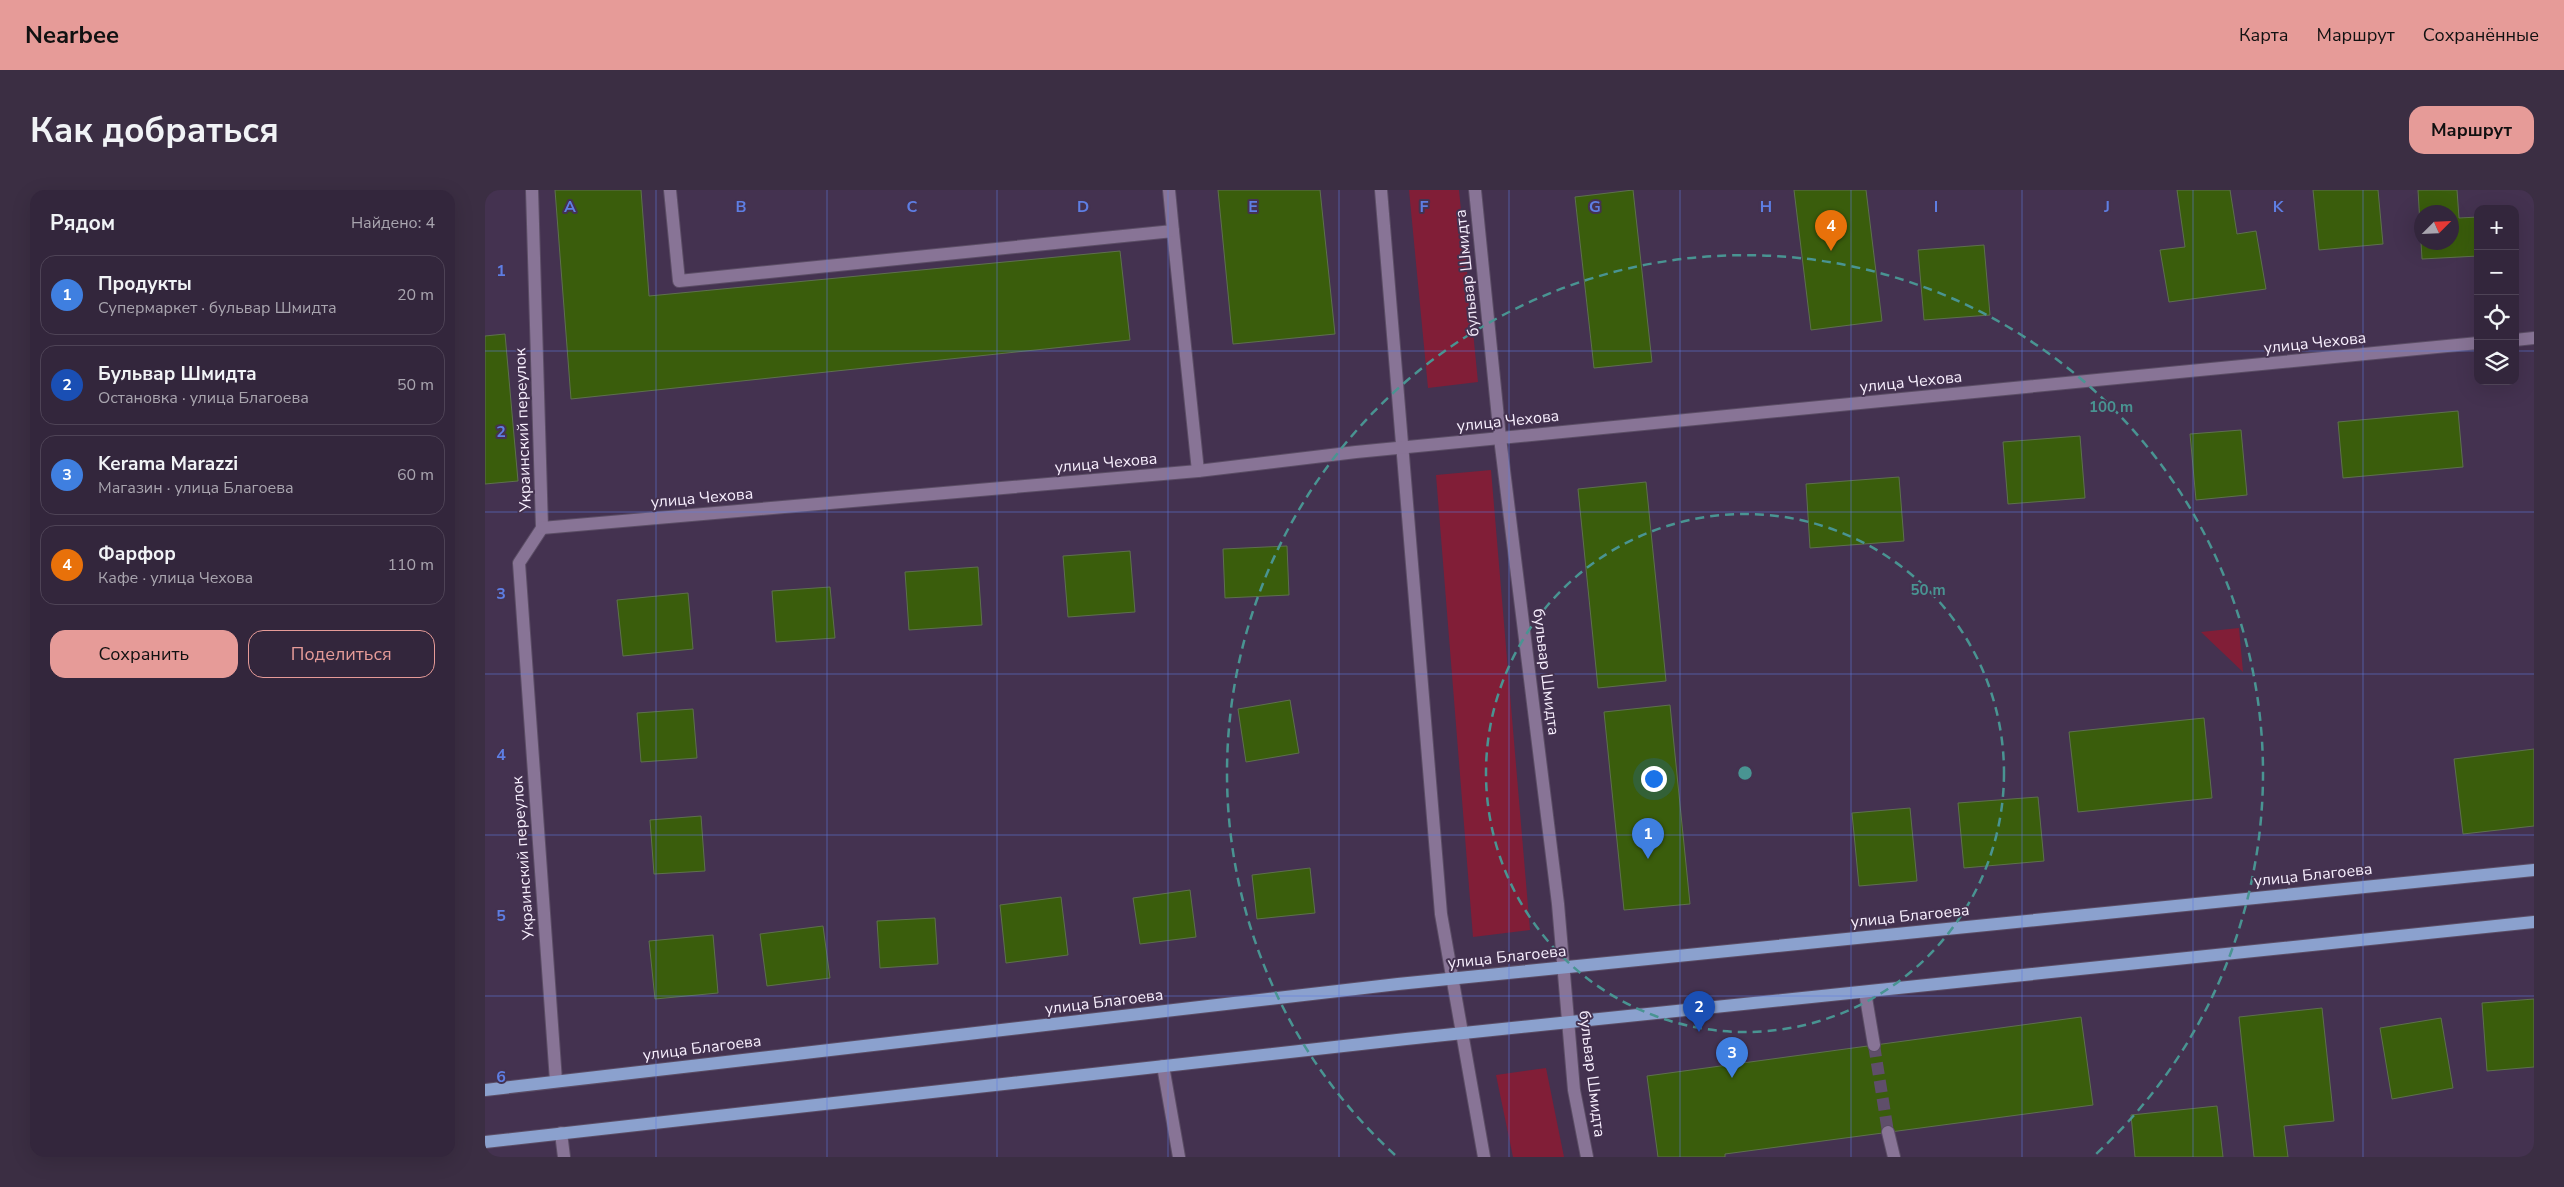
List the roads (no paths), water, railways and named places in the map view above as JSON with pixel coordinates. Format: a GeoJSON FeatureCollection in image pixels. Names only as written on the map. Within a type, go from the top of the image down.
{"type":"FeatureCollection","features":[{"type":"Feature","properties":{"kind":"main road","name":"улица Благоева"},"geometry":{"type":"LineString","coordinates":[[485,1090],[1452,978],[2534,870]]}},
{"type":"Feature","properties":{"kind":"main road"},"geometry":{"type":"LineString","coordinates":[[485,1142],[1568,1022],[2534,922]]}},
{"type":"Feature","properties":{"kind":"street","name":"Украинский переулок"},"geometry":{"type":"LineString","coordinates":[[532,190],[542,528],[519,563],[556,1082]]}},
{"type":"Feature","properties":{"kind":"street"},"geometry":{"type":"LineString","coordinates":[[670,190],[679,280],[1173,231]]}},
{"type":"Feature","properties":{"kind":"street"},"geometry":{"type":"LineString","coordinates":[[1169,190],[1198,471]]}},
{"type":"Feature","properties":{"kind":"street"},"geometry":{"type":"LineString","coordinates":[[1381,190],[1441,914],[1483,1157]]}},
{"type":"Feature","properties":{"kind":"street","name":"бульвар Шмидта"},"geometry":{"type":"LineString","coordinates":[[1475,190],[1500,438],[1558,904],[1574,1090],[1587,1157]]}},
{"type":"Feature","properties":{"kind":"street"},"geometry":{"type":"LineString","coordinates":[[2519,340],[2534,338]]}},
{"type":"Feature","properties":{"kind":"street","name":"улица Чехова"},"geometry":{"type":"LineString","coordinates":[[542,528],[1198,471],[1500,438],[2474,344]]}},
{"type":"Feature","properties":{"kind":"street"},"geometry":{"type":"LineString","coordinates":[[1865,992],[1874,1045]]}},
{"type":"Feature","properties":{"kind":"street"},"geometry":{"type":"LineString","coordinates":[[1163,1066],[1179,1157]]}},
{"type":"Feature","properties":{"kind":"street"},"geometry":{"type":"LineString","coordinates":[[1888,1132],[1895,1157]]}},
{"type":"Feature","properties":{"kind":"street"},"geometry":{"type":"LineString","coordinates":[[561,1133],[564,1157]]}},
{"type":"Feature","properties":{"kind":"tunnel"},"geometry":{"type":"LineString","coordinates":[[1874,1045],[1888,1132]]}},
{"type":"Feature","properties":{"kind":"place","name":"Фарфор"},"geometry":{"type":"Point","coordinates":[1831,251]}},
{"type":"Feature","properties":{"kind":"place","name":"Продукты"},"geometry":{"type":"Point","coordinates":[1648,859]}},
{"type":"Feature","properties":{"kind":"place","name":"Бульвар Шмидта"},"geometry":{"type":"Point","coordinates":[1699,1032]}},
{"type":"Feature","properties":{"kind":"place","name":"Kerama Marazzi"},"geometry":{"type":"Point","coordinates":[1732,1078]}}]}
